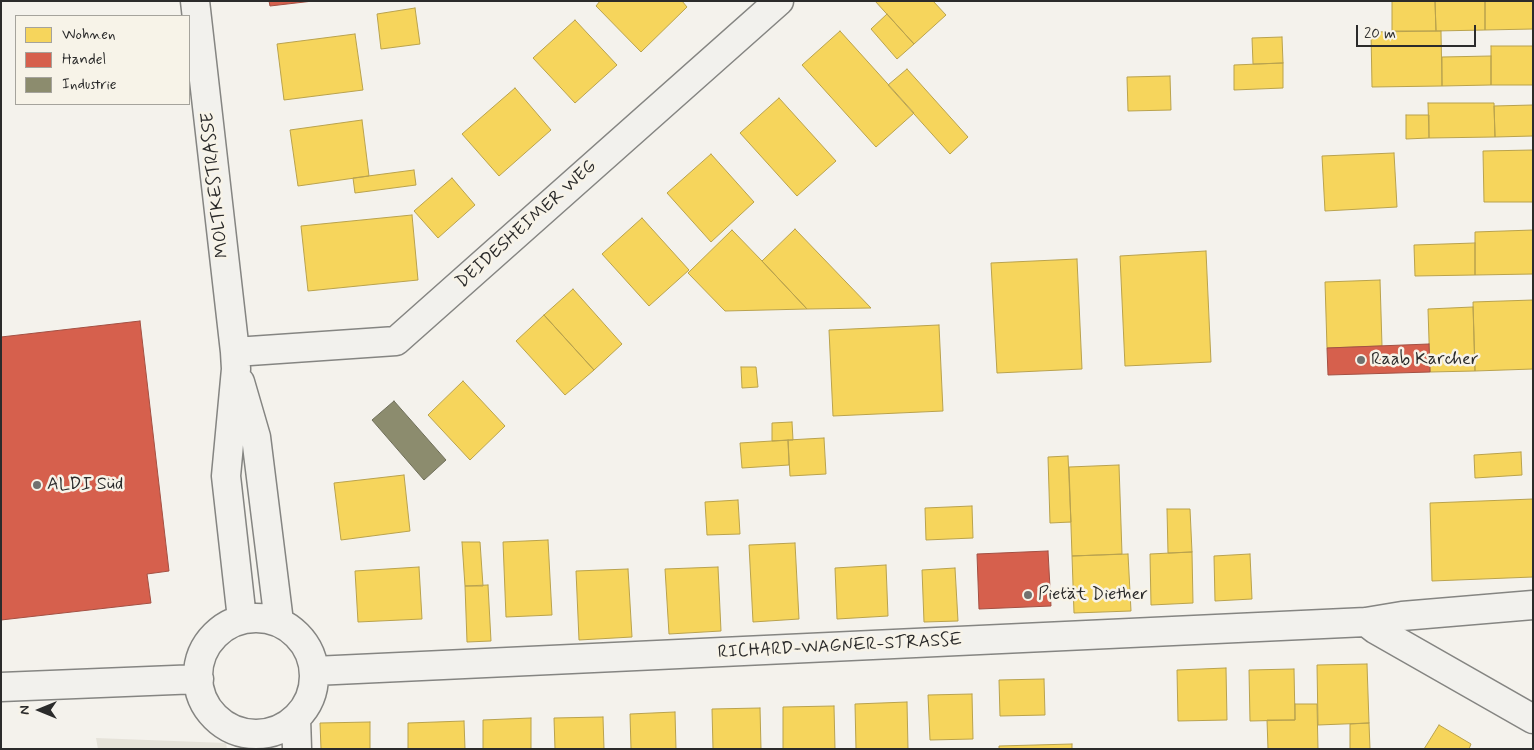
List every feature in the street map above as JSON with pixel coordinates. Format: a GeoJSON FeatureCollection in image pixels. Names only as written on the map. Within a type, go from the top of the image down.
{"type":"FeatureCollection","features":[{"type":"Feature","properties":{"kind":"street","name":"MOLTKESTRASSE"},"geometry":{"type":"LineString","coordinates":[[195,1],[235,360],[256,437],[279,622]]}},
{"type":"Feature","properties":{"kind":"street","name":"DEIDESHEIMER WEG"},"geometry":{"type":"LineString","coordinates":[[235,360],[396,341],[773,4]]}},
{"type":"Feature","properties":{"kind":"street","name":"MOLTKESTRASSE"},"geometry":{"type":"LineString","coordinates":[[235,360],[226,476],[242,619]]}},
{"type":"Feature","properties":{"kind":"street","name":"RICHARD-WAGNER-STRASSE"},"geometry":{"type":"LineString","coordinates":[[314,671],[1366,622],[1402,616],[1533,605]]}},
{"type":"Feature","properties":{"kind":"street"},"geometry":{"type":"LineString","coordinates":[[254,618],[279,622],[290,628],[300,637],[310,653],[314,671],[313,688],[307,705],[296,718],[282,728],[256,741],[246,733],[228,726],[213,714],[202,698],[199,679],[201,662],[206,646],[217,633],[231,623],[242,619],[254,618]]}},
{"type":"Feature","properties":{"kind":"street"},"geometry":{"type":"LineString","coordinates":[[1366,622],[1375,629],[1533,719]]}},
{"type":"Feature","properties":{"kind":"street"},"geometry":{"type":"LineString","coordinates":[[1,687],[199,679]]}},
{"type":"Feature","properties":{"kind":"street"},"geometry":{"type":"LineString","coordinates":[[296,718],[297,749]]}},
{"type":"Feature","properties":{"kind":"shaded area"},"geometry":{"type":"Polygon","coordinates":[[[96,738],[226,743],[227,749],[98,749],[96,738]]]}},
{"type":"Feature","properties":{"kind":"building: Wohnen"},"geometry":{"type":"Polygon","coordinates":[[[600,1],[682,1],[687,7],[641,52],[596,6],[600,1]]]}},
{"type":"Feature","properties":{"kind":"building: Wohnen"},"geometry":{"type":"Polygon","coordinates":[[[875,1],[933,1],[946,15],[914,44],[875,1]]]}},
{"type":"Feature","properties":{"kind":"building: Wohnen"},"geometry":{"type":"Polygon","coordinates":[[[1392,1],[1435,1],[1436,31],[1392,31],[1392,1]]]}},
{"type":"Feature","properties":{"kind":"building: Wohnen"},"geometry":{"type":"Polygon","coordinates":[[[1435,1],[1485,1],[1485,30],[1436,31],[1435,1]]]}},
{"type":"Feature","properties":{"kind":"building: Wohnen"},"geometry":{"type":"Polygon","coordinates":[[[1485,1],[1533,1],[1533,29],[1485,30],[1485,1]]]}},
{"type":"Feature","properties":{"kind":"building: Wohnen"},"geometry":{"type":"Polygon","coordinates":[[[415,8],[420,44],[381,49],[377,14],[415,8]]]}},
{"type":"Feature","properties":{"kind":"building: Wohnen"},"geometry":{"type":"Polygon","coordinates":[[[887,14],[914,44],[897,59],[871,29],[887,14]]]}},
{"type":"Feature","properties":{"kind":"building: Wohnen"},"geometry":{"type":"Polygon","coordinates":[[[575,20],[617,65],[575,103],[533,58],[575,20]]]}},
{"type":"Feature","properties":{"kind":"building: Wohnen"},"geometry":{"type":"Polygon","coordinates":[[[840,31],[914,113],[876,147],[802,65],[840,31]]]}},
{"type":"Feature","properties":{"kind":"building: Wohnen"},"geometry":{"type":"Polygon","coordinates":[[[1441,31],[1442,86],[1372,87],[1371,32],[1441,31]]]}},
{"type":"Feature","properties":{"kind":"building: Wohnen"},"geometry":{"type":"Polygon","coordinates":[[[355,34],[363,90],[284,100],[277,44],[355,34]]]}},
{"type":"Feature","properties":{"kind":"building: Wohnen"},"geometry":{"type":"Polygon","coordinates":[[[1282,37],[1283,63],[1253,64],[1252,38],[1282,37]]]}},
{"type":"Feature","properties":{"kind":"building: Wohnen"},"geometry":{"type":"Polygon","coordinates":[[[1491,46],[1533,46],[1533,85],[1491,85],[1491,46]]]}},
{"type":"Feature","properties":{"kind":"building: Wohnen"},"geometry":{"type":"Polygon","coordinates":[[[1491,56],[1491,85],[1442,86],[1442,57],[1491,56]]]}},
{"type":"Feature","properties":{"kind":"building: Wohnen"},"geometry":{"type":"Polygon","coordinates":[[[1283,63],[1283,88],[1234,90],[1234,65],[1283,63]]]}},
{"type":"Feature","properties":{"kind":"building: Wohnen"},"geometry":{"type":"Polygon","coordinates":[[[907,69],[968,137],[950,154],[888,85],[907,69]]]}},
{"type":"Feature","properties":{"kind":"building: Wohnen"},"geometry":{"type":"Polygon","coordinates":[[[1170,76],[1171,110],[1128,111],[1127,77],[1170,76]]]}},
{"type":"Feature","properties":{"kind":"building: Wohnen"},"geometry":{"type":"Polygon","coordinates":[[[515,88],[551,130],[499,176],[462,134],[515,88]]]}},
{"type":"Feature","properties":{"kind":"building: Wohnen"},"geometry":{"type":"Polygon","coordinates":[[[779,98],[836,161],[797,196],[740,133],[779,98]]]}},
{"type":"Feature","properties":{"kind":"building: Wohnen"},"geometry":{"type":"Polygon","coordinates":[[[1428,103],[1494,103],[1495,137],[1429,138],[1428,103]]]}},
{"type":"Feature","properties":{"kind":"building: Wohnen"},"geometry":{"type":"Polygon","coordinates":[[[1533,105],[1533,136],[1495,137],[1494,106],[1533,105]]]}},
{"type":"Feature","properties":{"kind":"building: Wohnen"},"geometry":{"type":"Polygon","coordinates":[[[1406,115],[1429,115],[1429,138],[1406,139],[1406,115]]]}},
{"type":"Feature","properties":{"kind":"building: Wohnen"},"geometry":{"type":"Polygon","coordinates":[[[362,120],[369,176],[298,186],[290,130],[362,120]]]}},
{"type":"Feature","properties":{"kind":"building: Wohnen"},"geometry":{"type":"Polygon","coordinates":[[[1533,150],[1533,202],[1484,202],[1483,151],[1533,150]]]}},
{"type":"Feature","properties":{"kind":"building: Wohnen"},"geometry":{"type":"Polygon","coordinates":[[[1394,153],[1397,207],[1325,211],[1322,156],[1394,153]]]}},
{"type":"Feature","properties":{"kind":"building: Wohnen"},"geometry":{"type":"Polygon","coordinates":[[[711,154],[754,202],[711,242],[667,193],[711,154]]]}},
{"type":"Feature","properties":{"kind":"building: Wohnen"},"geometry":{"type":"Polygon","coordinates":[[[414,170],[416,185],[355,193],[353,178],[414,170]]]}},
{"type":"Feature","properties":{"kind":"building: Wohnen"},"geometry":{"type":"Polygon","coordinates":[[[452,178],[475,205],[438,238],[414,211],[452,178]]]}},
{"type":"Feature","properties":{"kind":"building: Wohnen"},"geometry":{"type":"Polygon","coordinates":[[[412,215],[418,280],[308,291],[301,226],[412,215]]]}},
{"type":"Feature","properties":{"kind":"building: Wohnen"},"geometry":{"type":"Polygon","coordinates":[[[642,218],[689,270],[649,306],[602,254],[642,218]]]}},
{"type":"Feature","properties":{"kind":"building: Wohnen"},"geometry":{"type":"Polygon","coordinates":[[[795,229],[871,308],[807,309],[762,261],[795,229]]]}},
{"type":"Feature","properties":{"kind":"building: Wohnen"},"geometry":{"type":"Polygon","coordinates":[[[732,230],[807,309],[725,311],[688,273],[732,230]]]}},
{"type":"Feature","properties":{"kind":"building: Wohnen"},"geometry":{"type":"Polygon","coordinates":[[[1533,230],[1533,274],[1475,275],[1475,232],[1533,230]]]}},
{"type":"Feature","properties":{"kind":"building: Wohnen"},"geometry":{"type":"Polygon","coordinates":[[[1475,243],[1475,275],[1415,276],[1414,245],[1475,243]]]}},
{"type":"Feature","properties":{"kind":"building: Wohnen"},"geometry":{"type":"Polygon","coordinates":[[[1206,251],[1211,362],[1125,366],[1120,256],[1206,251]]]}},
{"type":"Feature","properties":{"kind":"building: Wohnen"},"geometry":{"type":"Polygon","coordinates":[[[1077,259],[1082,369],[997,373],[991,263],[1077,259]]]}},
{"type":"Feature","properties":{"kind":"building: Wohnen"},"geometry":{"type":"Polygon","coordinates":[[[1380,280],[1382,346],[1327,348],[1325,282],[1380,280]]]}},
{"type":"Feature","properties":{"kind":"building: Wohnen"},"geometry":{"type":"Polygon","coordinates":[[[573,289],[622,344],[594,370],[544,315],[573,289]]]}},
{"type":"Feature","properties":{"kind":"building: Wohnen"},"geometry":{"type":"Polygon","coordinates":[[[1533,300],[1533,369],[1475,371],[1473,302],[1533,300]]]}},
{"type":"Feature","properties":{"kind":"building: Wohnen"},"geometry":{"type":"Polygon","coordinates":[[[1473,307],[1475,371],[1430,372],[1428,309],[1473,307]]]}},
{"type":"Feature","properties":{"kind":"building: Wohnen"},"geometry":{"type":"Polygon","coordinates":[[[544,315],[594,370],[565,395],[516,341],[544,315]]]}},
{"type":"Feature","properties":{"kind":"building: Wohnen"},"geometry":{"type":"Polygon","coordinates":[[[939,325],[943,411],[833,416],[829,330],[939,325]]]}},
{"type":"Feature","properties":{"kind":"building: Wohnen"},"geometry":{"type":"Polygon","coordinates":[[[741,367],[756,367],[758,387],[742,388],[741,367]]]}},
{"type":"Feature","properties":{"kind":"building: Wohnen"},"geometry":{"type":"Polygon","coordinates":[[[463,381],[505,426],[470,460],[428,415],[463,381]]]}},
{"type":"Feature","properties":{"kind":"building: Wohnen"},"geometry":{"type":"Polygon","coordinates":[[[792,422],[793,440],[772,441],[772,423],[792,422]]]}},
{"type":"Feature","properties":{"kind":"building: Wohnen"},"geometry":{"type":"Polygon","coordinates":[[[824,438],[826,474],[790,476],[788,440],[824,438]]]}},
{"type":"Feature","properties":{"kind":"building: Wohnen"},"geometry":{"type":"Polygon","coordinates":[[[788,440],[789,465],[742,468],[740,443],[788,440]]]}},
{"type":"Feature","properties":{"kind":"building: Wohnen"},"geometry":{"type":"Polygon","coordinates":[[[1521,452],[1522,475],[1475,478],[1474,455],[1521,452]]]}},
{"type":"Feature","properties":{"kind":"building: Wohnen"},"geometry":{"type":"Polygon","coordinates":[[[1068,456],[1071,522],[1050,523],[1048,457],[1068,456]]]}},
{"type":"Feature","properties":{"kind":"building: Wohnen"},"geometry":{"type":"Polygon","coordinates":[[[1119,465],[1122,554],[1072,556],[1069,467],[1119,465]]]}},
{"type":"Feature","properties":{"kind":"building: Wohnen"},"geometry":{"type":"Polygon","coordinates":[[[404,475],[410,531],[341,540],[334,483],[404,475]]]}},
{"type":"Feature","properties":{"kind":"building: Wohnen"},"geometry":{"type":"Polygon","coordinates":[[[1533,499],[1533,577],[1432,581],[1430,503],[1533,499]]]}},
{"type":"Feature","properties":{"kind":"building: Wohnen"},"geometry":{"type":"Polygon","coordinates":[[[738,500],[740,534],[707,535],[705,502],[738,500]]]}},
{"type":"Feature","properties":{"kind":"building: Wohnen"},"geometry":{"type":"Polygon","coordinates":[[[972,506],[973,538],[926,540],[925,508],[972,506]]]}},
{"type":"Feature","properties":{"kind":"building: Wohnen"},"geometry":{"type":"Polygon","coordinates":[[[1167,509],[1190,509],[1192,552],[1168,553],[1167,509]]]}},
{"type":"Feature","properties":{"kind":"building: Wohnen"},"geometry":{"type":"Polygon","coordinates":[[[548,540],[552,615],[506,617],[503,542],[548,540]]]}},
{"type":"Feature","properties":{"kind":"building: Wohnen"},"geometry":{"type":"Polygon","coordinates":[[[462,542],[480,542],[483,586],[465,586],[462,542]]]}},
{"type":"Feature","properties":{"kind":"building: Wohnen"},"geometry":{"type":"Polygon","coordinates":[[[795,543],[799,619],[753,622],[749,545],[795,543]]]}},
{"type":"Feature","properties":{"kind":"building: Wohnen"},"geometry":{"type":"Polygon","coordinates":[[[1192,552],[1193,603],[1151,605],[1150,554],[1192,552]]]}},
{"type":"Feature","properties":{"kind":"building: Wohnen"},"geometry":{"type":"Polygon","coordinates":[[[1128,554],[1131,611],[1074,613],[1072,556],[1128,554]]]}},
{"type":"Feature","properties":{"kind":"building: Wohnen"},"geometry":{"type":"Polygon","coordinates":[[[1250,554],[1252,599],[1215,601],[1214,556],[1250,554]]]}},
{"type":"Feature","properties":{"kind":"building: Wohnen"},"geometry":{"type":"Polygon","coordinates":[[[886,565],[888,616],[837,619],[835,568],[886,565]]]}},
{"type":"Feature","properties":{"kind":"building: Wohnen"},"geometry":{"type":"Polygon","coordinates":[[[419,567],[422,619],[358,622],[355,571],[419,567]]]}},
{"type":"Feature","properties":{"kind":"building: Wohnen"},"geometry":{"type":"Polygon","coordinates":[[[718,567],[721,631],[669,634],[665,569],[718,567]]]}},
{"type":"Feature","properties":{"kind":"building: Wohnen"},"geometry":{"type":"Polygon","coordinates":[[[955,568],[958,621],[924,622],[922,570],[955,568]]]}},
{"type":"Feature","properties":{"kind":"building: Wohnen"},"geometry":{"type":"Polygon","coordinates":[[[628,569],[632,637],[579,640],[576,571],[628,569]]]}},
{"type":"Feature","properties":{"kind":"building: Wohnen"},"geometry":{"type":"Polygon","coordinates":[[[488,585],[491,641],[467,642],[465,586],[488,585]]]}},
{"type":"Feature","properties":{"kind":"building: Wohnen"},"geometry":{"type":"Polygon","coordinates":[[[1367,664],[1369,723],[1318,725],[1317,665],[1367,664]]]}},
{"type":"Feature","properties":{"kind":"building: Wohnen"},"geometry":{"type":"Polygon","coordinates":[[[1226,668],[1227,720],[1178,721],[1177,670],[1226,668]]]}},
{"type":"Feature","properties":{"kind":"building: Wohnen"},"geometry":{"type":"Polygon","coordinates":[[[1294,669],[1295,720],[1250,721],[1249,670],[1294,669]]]}},
{"type":"Feature","properties":{"kind":"building: Wohnen"},"geometry":{"type":"Polygon","coordinates":[[[1044,679],[1045,715],[1000,716],[999,680],[1044,679]]]}},
{"type":"Feature","properties":{"kind":"building: Wohnen"},"geometry":{"type":"Polygon","coordinates":[[[972,694],[973,739],[930,740],[928,695],[972,694]]]}},
{"type":"Feature","properties":{"kind":"building: Wohnen"},"geometry":{"type":"Polygon","coordinates":[[[907,702],[908,749],[856,749],[855,704],[907,702]]]}},
{"type":"Feature","properties":{"kind":"building: Wohnen"},"geometry":{"type":"Polygon","coordinates":[[[1295,704],[1317,704],[1318,749],[1268,749],[1267,720],[1295,720],[1295,704]]]}},
{"type":"Feature","properties":{"kind":"building: Wohnen"},"geometry":{"type":"Polygon","coordinates":[[[834,706],[835,749],[783,749],[783,707],[834,706]]]}},
{"type":"Feature","properties":{"kind":"building: Wohnen"},"geometry":{"type":"Polygon","coordinates":[[[760,708],[761,749],[713,749],[712,709],[760,708]]]}},
{"type":"Feature","properties":{"kind":"building: Wohnen"},"geometry":{"type":"Polygon","coordinates":[[[675,712],[676,749],[631,749],[630,714],[675,712]]]}},
{"type":"Feature","properties":{"kind":"building: Wohnen"},"geometry":{"type":"Polygon","coordinates":[[[603,717],[604,749],[555,749],[554,718],[603,717]]]}},
{"type":"Feature","properties":{"kind":"building: Wohnen"},"geometry":{"type":"Polygon","coordinates":[[[531,718],[531,749],[483,749],[483,720],[531,718]]]}},
{"type":"Feature","properties":{"kind":"building: Wohnen"},"geometry":{"type":"Polygon","coordinates":[[[464,721],[465,749],[408,749],[408,723],[464,721]]]}},
{"type":"Feature","properties":{"kind":"building: Wohnen"},"geometry":{"type":"Polygon","coordinates":[[[370,722],[370,749],[321,749],[320,723],[370,722]]]}},
{"type":"Feature","properties":{"kind":"building: Wohnen"},"geometry":{"type":"Polygon","coordinates":[[[1369,723],[1370,749],[1350,749],[1350,724],[1369,723]]]}},
{"type":"Feature","properties":{"kind":"building: Wohnen"},"geometry":{"type":"Polygon","coordinates":[[[1439,725],[1471,744],[1469,749],[1424,749],[1439,725]]]}},
{"type":"Feature","properties":{"kind":"building: Wohnen"},"geometry":{"type":"Polygon","coordinates":[[[1072,744],[1072,749],[999,749],[999,746],[1072,744]]]}},
{"type":"Feature","properties":{"kind":"building: Handel"},"geometry":{"type":"Polygon","coordinates":[[[269,1],[313,1],[270,6],[269,1]]]}},
{"type":"Feature","properties":{"kind":"building: Handel"},"geometry":{"type":"Polygon","coordinates":[[[140,321],[169,571],[147,574],[151,603],[1,620],[1,337],[140,321]]]}},
{"type":"Feature","properties":{"kind":"building: Handel"},"geometry":{"type":"Polygon","coordinates":[[[1429,344],[1430,372],[1328,375],[1327,348],[1429,344]]]}},
{"type":"Feature","properties":{"kind":"building: Handel"},"geometry":{"type":"Polygon","coordinates":[[[1048,551],[1051,606],[979,609],[977,554],[1048,551]]]}},
{"type":"Feature","properties":{"kind":"building: Industrie"},"geometry":{"type":"Polygon","coordinates":[[[394,401],[446,460],[424,480],[372,420],[394,401]]]}},
{"type":"Feature","properties":{"kind":"place","name":"Raab Karcher"},"geometry":{"type":"Point","coordinates":[1361,360]}},
{"type":"Feature","properties":{"kind":"place","name":"ALDI Süd"},"geometry":{"type":"Point","coordinates":[37,485]}},
{"type":"Feature","properties":{"kind":"place","name":"Pietät Diether"},"geometry":{"type":"Point","coordinates":[1028,595]}}]}
